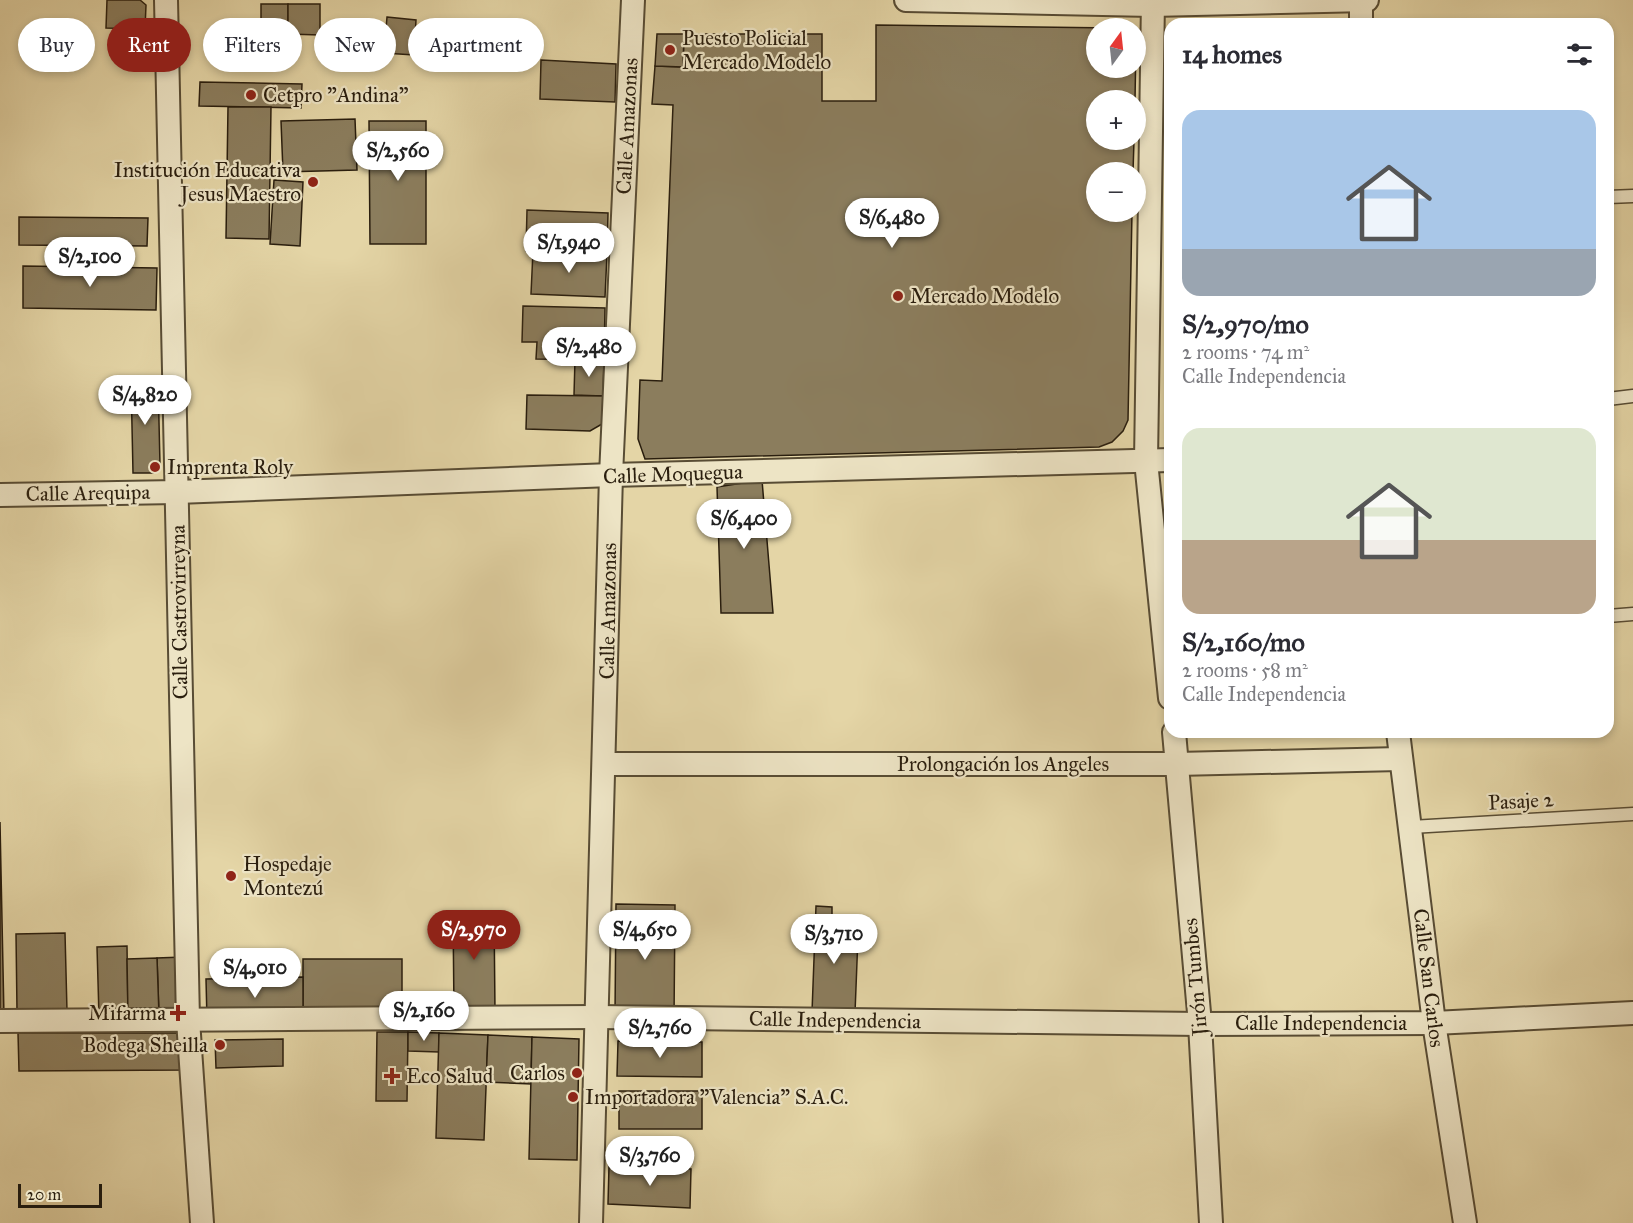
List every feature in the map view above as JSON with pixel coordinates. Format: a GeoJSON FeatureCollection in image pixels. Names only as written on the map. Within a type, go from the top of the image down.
{"type":"FeatureCollection","features":[{"type":"Feature","properties":{"kind":"street","name":"Calle Castrovirreyna"},"geometry":{"type":"LineString","coordinates":[[166,0],[188,1020],[201,1223]]}},
{"type":"Feature","properties":{"kind":"street","name":"Calle Amazonas"},"geometry":{"type":"LineString","coordinates":[[591,1223],[611,475],[633,0]]}},
{"type":"Feature","properties":{"kind":"street"},"geometry":{"type":"LineString","coordinates":[[906,0],[1153,3],[1367,0]]}},
{"type":"Feature","properties":{"kind":"street"},"geometry":{"type":"LineString","coordinates":[[1360,0],[1361,18]]}},
{"type":"Feature","properties":{"kind":"street"},"geometry":{"type":"LineString","coordinates":[[1153,3],[1146,461],[1164,639]]}},
{"type":"Feature","properties":{"kind":"street","name":"Calle Moquegua"},"geometry":{"type":"LineString","coordinates":[[177,492],[611,475],[1164,460]]}},
{"type":"Feature","properties":{"kind":"street","name":"Calle Arequipa"},"geometry":{"type":"LineString","coordinates":[[0,495],[177,492]]}},
{"type":"Feature","properties":{"kind":"street","name":"Jirón Tumbes"},"geometry":{"type":"LineString","coordinates":[[1174,738],[1200,1024],[1211,1223]]}},
{"type":"Feature","properties":{"kind":"street","name":"Calle San Carlos"},"geometry":{"type":"LineString","coordinates":[[1399,738],[1434,1023],[1465,1223]]}},
{"type":"Feature","properties":{"kind":"street","name":"Prolongación los Angeles"},"geometry":{"type":"LineString","coordinates":[[604,764],[1177,764],[1401,759]]}},
{"type":"Feature","properties":{"kind":"street","name":"Calle Independencia"},"geometry":{"type":"LineString","coordinates":[[0,1021],[597,1017],[1200,1024],[1434,1023],[1633,1013]]}},
{"type":"Feature","properties":{"kind":"lane"},"geometry":{"type":"LineString","coordinates":[[1614,197],[1633,196]]}},
{"type":"Feature","properties":{"kind":"lane"},"geometry":{"type":"LineString","coordinates":[[1614,398],[1633,396]]}},
{"type":"Feature","properties":{"kind":"lane"},"geometry":{"type":"LineString","coordinates":[[1614,616],[1633,614]]}},
{"type":"Feature","properties":{"kind":"lane","name":"Pasaje 2"},"geometry":{"type":"LineString","coordinates":[[1411,827],[1633,814]]}},
{"type":"Feature","properties":{"kind":"building"},"geometry":{"type":"Polygon","coordinates":[[[107,0],[140,0],[146,5],[145,18],[107,18],[106,28],[107,0]]]}},
{"type":"Feature","properties":{"kind":"building"},"geometry":{"type":"Polygon","coordinates":[[[261,4],[288,4],[288,18],[261,18],[261,4]]]}},
{"type":"Feature","properties":{"kind":"building"},"geometry":{"type":"Polygon","coordinates":[[[288,4],[320,4],[320,18],[314,18],[314,35],[302,34],[302,18],[288,18],[288,4]]]}},
{"type":"Feature","properties":{"kind":"building"},"geometry":{"type":"Polygon","coordinates":[[[387,17],[408,19],[408,55],[396,54],[396,18],[387,17]]]}},
{"type":"Feature","properties":{"kind":"building","name":"Mercado Modelo"},"geometry":{"type":"Polygon","coordinates":[[[876,25],[1086,28],[1086,78],[1136,78],[1135,90],[1086,90],[1086,150],[1134,150],[1133,162],[1086,162],[1086,222],[1132,222],[1128,420],[1123,431],[1112,442],[1099,447],[645,459],[638,439],[640,380],[662,381],[673,105],[652,104],[655,66],[683,67],[684,34],[822,34],[822,101],[876,101],[876,25]]]}},
{"type":"Feature","properties":{"kind":"building","name":"Puesto Policial Mercado Modelo"},"geometry":{"type":"Polygon","coordinates":[[[657,34],[684,34],[683,67],[655,66],[657,34]]]}},
{"type":"Feature","properties":{"kind":"building"},"geometry":{"type":"Polygon","coordinates":[[[544,60],[616,64],[615,102],[540,99],[541,72],[544,72],[544,60]]]}},
{"type":"Feature","properties":{"kind":"building","name":"Cetpro \"Andina\""},"geometry":{"type":"Polygon","coordinates":[[[200,82],[302,84],[301,108],[199,106],[200,82]]]}},
{"type":"Feature","properties":{"kind":"building"},"geometry":{"type":"Polygon","coordinates":[[[228,107],[271,107],[269,239],[226,238],[228,107]]]}},
{"type":"Feature","properties":{"kind":"building"},"geometry":{"type":"Polygon","coordinates":[[[355,119],[357,170],[283,172],[281,121],[355,119]]]}},
{"type":"Feature","properties":{"kind":"building"},"geometry":{"type":"Polygon","coordinates":[[[369,121],[426,121],[426,244],[370,244],[369,121]]]}},
{"type":"Feature","properties":{"kind":"building"},"geometry":{"type":"Polygon","coordinates":[[[274,180],[303,182],[300,246],[270,244],[274,180]]]}},
{"type":"Feature","properties":{"kind":"building"},"geometry":{"type":"Polygon","coordinates":[[[527,210],[608,213],[607,254],[526,251],[527,210]]]}},
{"type":"Feature","properties":{"kind":"building"},"geometry":{"type":"Polygon","coordinates":[[[19,217],[148,218],[147,246],[19,245],[19,217]]]}},
{"type":"Feature","properties":{"kind":"building"},"geometry":{"type":"Polygon","coordinates":[[[533,251],[607,254],[605,297],[531,294],[533,251]]]}},
{"type":"Feature","properties":{"kind":"building"},"geometry":{"type":"Polygon","coordinates":[[[23,266],[157,268],[156,310],[23,308],[23,266]]]}},
{"type":"Feature","properties":{"kind":"building"},"geometry":{"type":"Polygon","coordinates":[[[523,306],[605,308],[604,360],[536,359],[537,342],[522,342],[523,306]]]}},
{"type":"Feature","properties":{"kind":"building"},"geometry":{"type":"Polygon","coordinates":[[[575,359],[604,360],[603,396],[574,395],[575,359]]]}},
{"type":"Feature","properties":{"kind":"building"},"geometry":{"type":"Polygon","coordinates":[[[131,379],[158,379],[160,465],[153,473],[133,473],[131,379]]]}},
{"type":"Feature","properties":{"kind":"building"},"geometry":{"type":"Polygon","coordinates":[[[527,395],[603,396],[602,424],[590,431],[526,429],[527,395]]]}},
{"type":"Feature","properties":{"kind":"building"},"geometry":{"type":"Polygon","coordinates":[[[762,480],[773,613],[721,613],[717,487],[762,480]]]}},
{"type":"Feature","properties":{"kind":"building"},"geometry":{"type":"Polygon","coordinates":[[[0,822],[4,1017],[0,1017],[0,822]]]}},
{"type":"Feature","properties":{"kind":"building"},"geometry":{"type":"Polygon","coordinates":[[[616,904],[675,905],[674,1020],[615,1014],[616,904]]]}},
{"type":"Feature","properties":{"kind":"building"},"geometry":{"type":"Polygon","coordinates":[[[816,906],[832,907],[832,917],[846,918],[845,936],[858,936],[855,1013],[812,1012],[816,906]]]}},
{"type":"Feature","properties":{"kind":"building"},"geometry":{"type":"Polygon","coordinates":[[[453,911],[494,911],[495,1011],[454,1011],[453,911]]]}},
{"type":"Feature","properties":{"kind":"building"},"geometry":{"type":"Polygon","coordinates":[[[65,933],[67,1011],[17,1011],[16,934],[65,933]]]}},
{"type":"Feature","properties":{"kind":"building"},"geometry":{"type":"Polygon","coordinates":[[[127,946],[128,1016],[99,1016],[97,947],[127,946]]]}},
{"type":"Feature","properties":{"kind":"building"},"geometry":{"type":"Polygon","coordinates":[[[183,957],[180,1014],[159,1015],[157,958],[183,957]]]}},
{"type":"Feature","properties":{"kind":"building"},"geometry":{"type":"Polygon","coordinates":[[[157,958],[159,1015],[128,1016],[127,959],[157,958]]]}},
{"type":"Feature","properties":{"kind":"building"},"geometry":{"type":"Polygon","coordinates":[[[303,959],[402,959],[402,1019],[303,1019],[303,959]]]}},
{"type":"Feature","properties":{"kind":"building"},"geometry":{"type":"Polygon","coordinates":[[[303,977],[303,1019],[207,1020],[206,979],[303,977]]]}},
{"type":"Feature","properties":{"kind":"building","name":"Eco Salud"},"geometry":{"type":"Polygon","coordinates":[[[377,1032],[408,1032],[407,1101],[376,1101],[377,1032]]]}},
{"type":"Feature","properties":{"kind":"building"},"geometry":{"type":"Polygon","coordinates":[[[408,1032],[439,1033],[439,1052],[408,1051],[408,1032]]]}},
{"type":"Feature","properties":{"kind":"building"},"geometry":{"type":"Polygon","coordinates":[[[18,1033],[185,1033],[185,1070],[19,1071],[18,1033]]]}},
{"type":"Feature","properties":{"kind":"building"},"geometry":{"type":"Polygon","coordinates":[[[439,1033],[488,1035],[484,1140],[436,1138],[439,1033]]]}},
{"type":"Feature","properties":{"kind":"building"},"geometry":{"type":"Polygon","coordinates":[[[488,1035],[532,1037],[531,1084],[486,1082],[488,1035]]]}},
{"type":"Feature","properties":{"kind":"building"},"geometry":{"type":"Polygon","coordinates":[[[532,1037],[579,1039],[577,1160],[529,1159],[532,1037]]]}},
{"type":"Feature","properties":{"kind":"building"},"geometry":{"type":"Polygon","coordinates":[[[283,1039],[283,1066],[216,1068],[215,1040],[283,1039]]]}},
{"type":"Feature","properties":{"kind":"building"},"geometry":{"type":"Polygon","coordinates":[[[618,1041],[702,1042],[702,1077],[617,1076],[618,1041]]]}},
{"type":"Feature","properties":{"kind":"building"},"geometry":{"type":"Polygon","coordinates":[[[619,1091],[702,1091],[702,1129],[619,1129],[619,1091]]]}},
{"type":"Feature","properties":{"kind":"building"},"geometry":{"type":"Polygon","coordinates":[[[609,1166],[691,1169],[690,1208],[608,1204],[609,1166]]]}},
{"type":"Feature","properties":{"kind":"place","name":"Puesto Policial Mercado Modelo"},"geometry":{"type":"Point","coordinates":[670,50]}},
{"type":"Feature","properties":{"kind":"place","name":"Cetpro \"Andina\""},"geometry":{"type":"Point","coordinates":[251,95]}},
{"type":"Feature","properties":{"kind":"place","name":"Institución Educativa Jesus Maestro"},"geometry":{"type":"Point","coordinates":[313,182]}},
{"type":"Feature","properties":{"kind":"place","name":"Mercado Modelo"},"geometry":{"type":"Point","coordinates":[898,296]}},
{"type":"Feature","properties":{"kind":"place","name":"Imprenta Roly"},"geometry":{"type":"Point","coordinates":[155,467]}},
{"type":"Feature","properties":{"kind":"place","name":"Hospedaje Montezú"},"geometry":{"type":"Point","coordinates":[231,876]}},
{"type":"Feature","properties":{"kind":"place","name":"Mifarma"},"geometry":{"type":"Point","coordinates":[178,1013]}},
{"type":"Feature","properties":{"kind":"place","name":"Bodega Sheilla"},"geometry":{"type":"Point","coordinates":[220,1045]}},
{"type":"Feature","properties":{"kind":"place","name":"Carlos"},"geometry":{"type":"Point","coordinates":[577,1073]}},
{"type":"Feature","properties":{"kind":"place","name":"Eco Salud"},"geometry":{"type":"Point","coordinates":[392,1076]}},
{"type":"Feature","properties":{"kind":"place","name":"Importadora \"Valencia\" S.A.C."},"geometry":{"type":"Point","coordinates":[573,1097]}}]}
